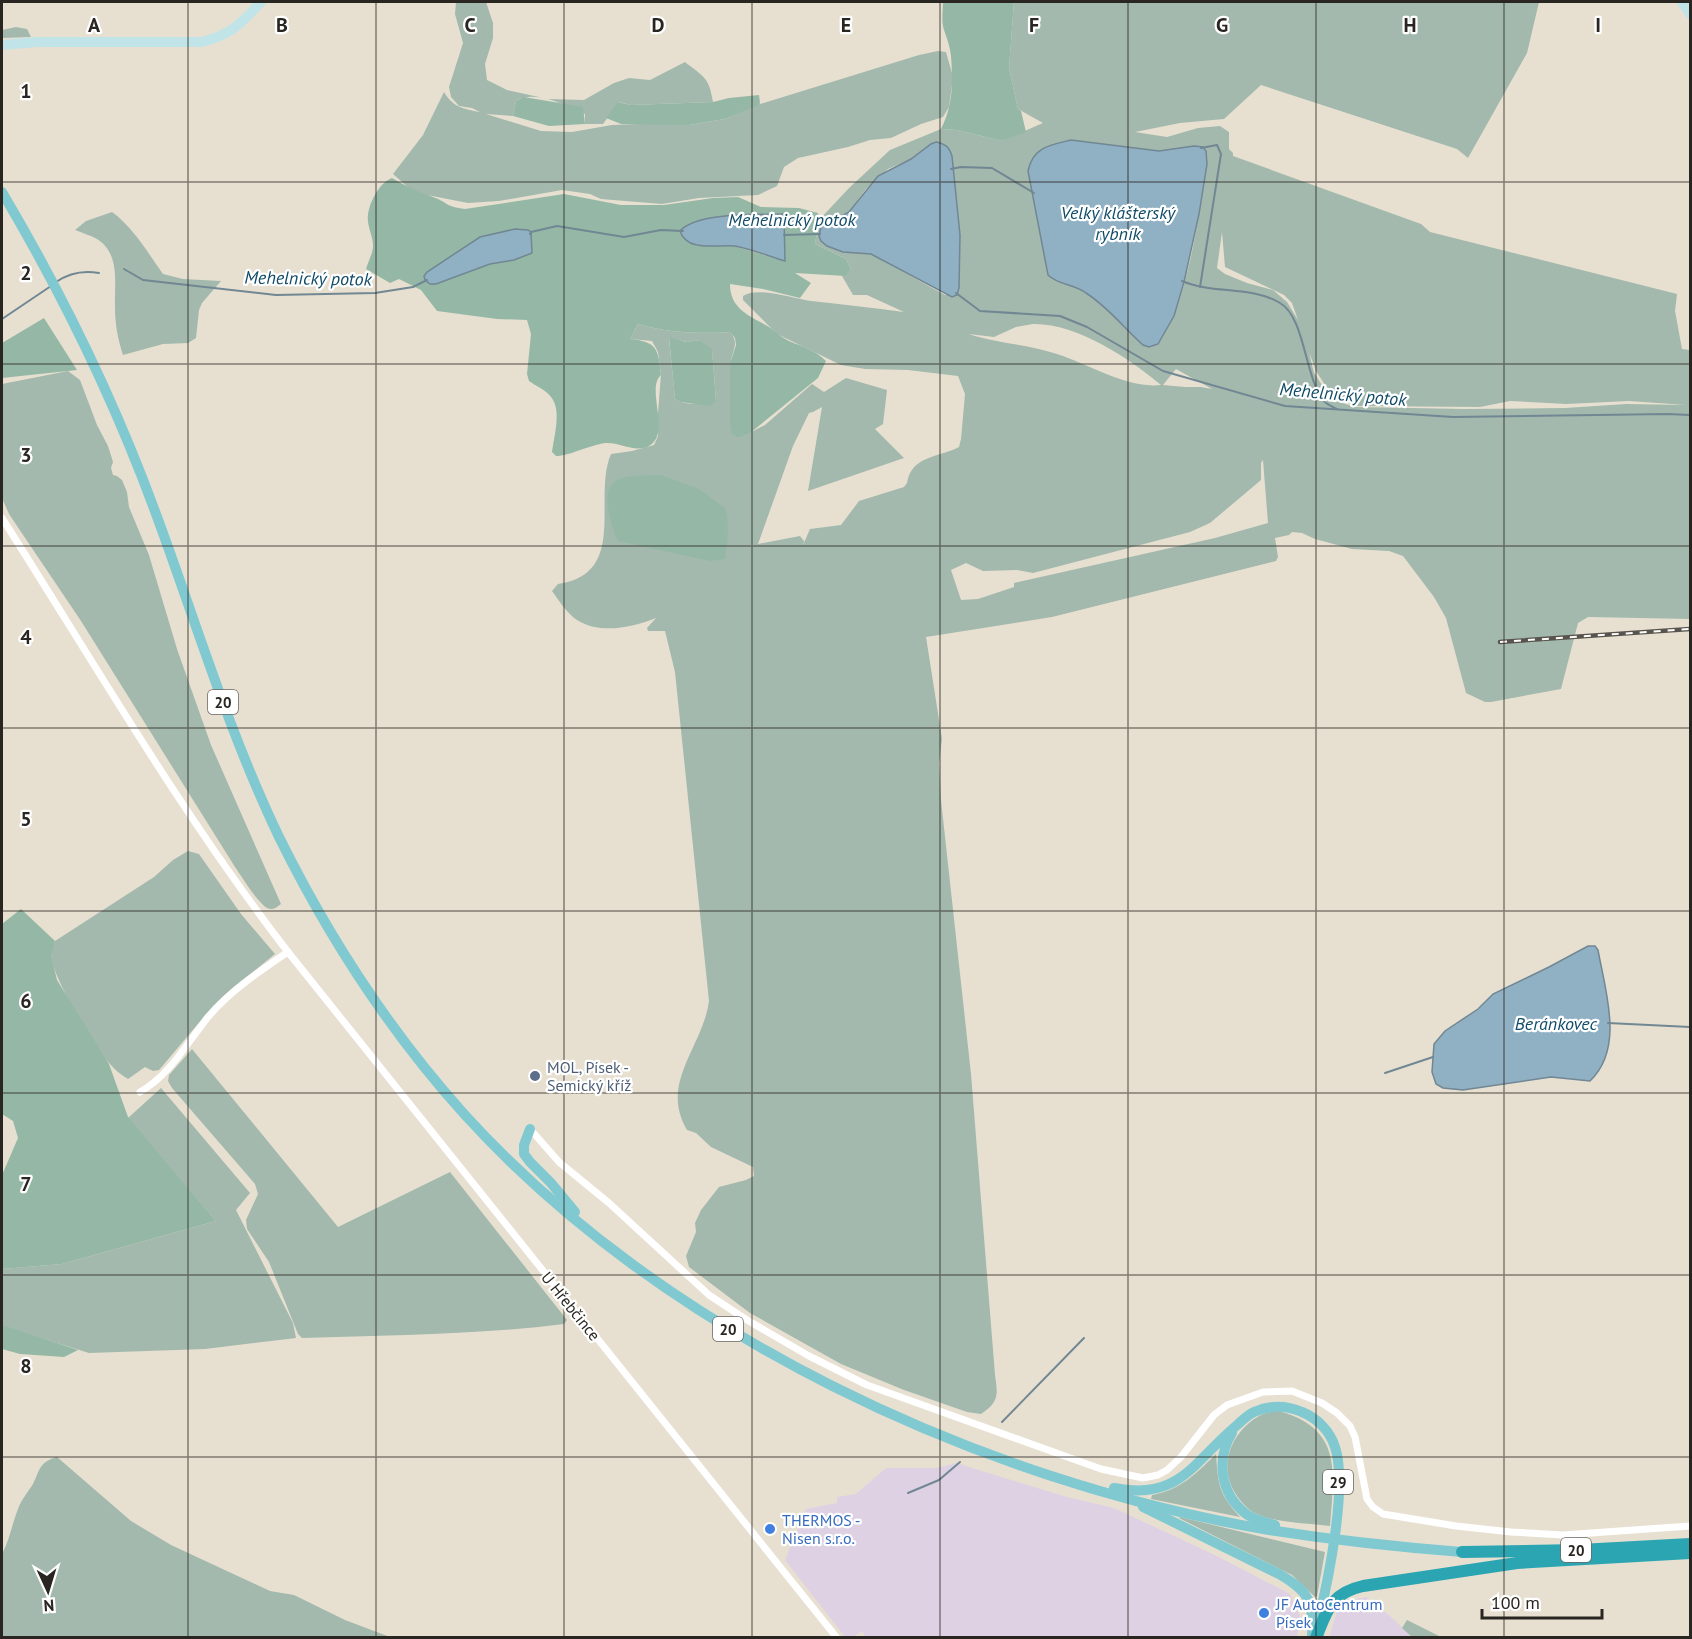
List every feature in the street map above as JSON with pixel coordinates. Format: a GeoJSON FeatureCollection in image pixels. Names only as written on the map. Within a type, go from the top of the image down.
{"type":"FeatureCollection","features":[{"type":"Feature","properties":{"kind":"highway","name":"20"},"geometry":{"type":"LineString","coordinates":[[1462,1552],[1580,1550],[1690,1544]]}},
{"type":"Feature","properties":{"kind":"highway","name":"20"},"geometry":{"type":"LineString","coordinates":[[1462,1552],[1580,1559],[1690,1553]]}},
{"type":"Feature","properties":{"kind":"highway"},"geometry":{"type":"LineString","coordinates":[[1314,1638],[1335,1598],[1354,1588],[1517,1563],[1580,1559]]}},
{"type":"Feature","properties":{"kind":"main road","name":"20"},"geometry":{"type":"LineString","coordinates":[[2,192],[69,314],[111,403],[139,469],[249,769],[304,885],[383,1011],[424,1066],[466,1116],[532,1182],[591,1231],[694,1307],[759,1347],[856,1398],[952,1439],[1059,1478],[1121,1496],[1233,1522],[1307,1536],[1462,1552]]}},
{"type":"Feature","properties":{"kind":"main road"},"geometry":{"type":"LineString","coordinates":[[530,1129],[524,1145],[524,1154],[591,1231]]}},
{"type":"Feature","properties":{"kind":"main road","name":"29"},"geometry":{"type":"LineString","coordinates":[[1236,1425],[1244,1418],[1265,1408],[1275,1406],[1295,1409],[1321,1424],[1336,1448],[1339,1477],[1335,1526],[1326,1588],[1314,1638]]}},
{"type":"Feature","properties":{"kind":"main road"},"geometry":{"type":"LineString","coordinates":[[1059,1478],[1120,1490],[1160,1489],[1182,1478],[1236,1425]]}},
{"type":"Feature","properties":{"kind":"main road"},"geometry":{"type":"LineString","coordinates":[[1236,1425],[1222,1454],[1223,1477],[1228,1491],[1245,1514],[1307,1536]]}},
{"type":"Feature","properties":{"kind":"main road"},"geometry":{"type":"LineString","coordinates":[[1121,1496],[1279,1574],[1299,1587],[1311,1606],[1314,1638]]}},
{"type":"Feature","properties":{"kind":"street"},"geometry":{"type":"LineString","coordinates":[[2,45],[37,42],[202,42],[223,37],[241,23],[261,2]]}},
{"type":"Feature","properties":{"kind":"street"},"geometry":{"type":"LineString","coordinates":[[1682,2],[1690,14]]}},
{"type":"Feature","properties":{"kind":"street","name":"U Hřebčince"},"geometry":{"type":"LineString","coordinates":[[2,518],[198,829],[241,892],[837,1638]]}},
{"type":"Feature","properties":{"kind":"street"},"geometry":{"type":"LineString","coordinates":[[140,1092],[150,1087],[171,1066],[210,1015],[248,979],[288,952]]}},
{"type":"Feature","properties":{"kind":"street"},"geometry":{"type":"LineString","coordinates":[[530,1129],[559,1162],[609,1203],[709,1295],[747,1320],[809,1356],[867,1384],[1101,1469],[1143,1478],[1158,1475],[1181,1457],[1214,1415],[1227,1405],[1263,1392],[1292,1391],[1322,1402],[1350,1426],[1355,1437],[1367,1499],[1372,1507],[1383,1514],[1478,1529],[1563,1535],[1690,1526]]}},
{"type":"Feature","properties":{"kind":"shaded area"},"geometry":{"type":"Polygon","coordinates":[[[956,1463],[1067,1497],[1114,1508],[1215,1555],[1290,1594],[1301,1619],[1297,1637],[866,1638],[862,1631],[853,1637],[845,1637],[785,1560],[806,1509],[837,1503],[837,1497],[856,1494],[886,1468],[937,1468],[956,1463]]]}},
{"type":"Feature","properties":{"kind":"shaded area"},"geometry":{"type":"Polygon","coordinates":[[[1366,1597],[1412,1637],[1329,1638],[1338,1607],[1348,1601],[1366,1597]]]}},
{"type":"Feature","properties":{"kind":"green space"},"geometry":{"type":"Polygon","coordinates":[[[456,2],[486,2],[493,23],[493,38],[485,64],[487,80],[507,90],[548,99],[584,100],[614,83],[629,78],[650,80],[685,62],[705,78],[710,87],[713,102],[631,105],[619,102],[603,124],[585,124],[585,114],[551,100],[533,97],[516,101],[513,116],[486,114],[541,131],[572,132],[612,125],[663,123],[689,125],[725,119],[757,105],[938,51],[946,52],[952,73],[949,107],[943,117],[891,138],[870,140],[798,158],[784,167],[777,186],[758,195],[699,198],[662,204],[601,199],[590,194],[562,190],[499,201],[468,203],[427,195],[409,188],[393,174],[423,135],[444,92],[451,101],[459,106],[451,97],[449,87],[463,43],[455,14],[456,2]],[[459,106],[480,112],[472,108],[459,106]]]}},
{"type":"Feature","properties":{"kind":"green space"},"geometry":{"type":"Polygon","coordinates":[[[943,2],[1014,2],[1009,68],[1018,109],[1021,111],[1026,132],[1002,141],[957,130],[941,129],[948,111],[952,85],[951,53],[944,30],[943,2]]]}},
{"type":"Feature","properties":{"kind":"green space"},"geometry":{"type":"Polygon","coordinates":[[[1014,2],[1539,2],[1527,53],[1468,158],[1457,149],[1261,85],[1224,119],[1180,123],[1135,132],[1167,137],[1198,128],[1220,126],[1229,132],[1229,149],[1233,156],[1421,224],[1430,232],[1677,294],[1675,311],[1682,349],[1690,350],[1690,619],[1588,617],[1578,623],[1561,689],[1485,702],[1466,693],[1446,618],[1434,597],[1403,556],[1389,551],[1352,549],[1292,532],[1289,535],[1275,538],[1278,557],[1276,561],[1052,617],[926,637],[942,739],[939,763],[941,800],[971,1074],[997,1388],[994,1402],[981,1414],[967,1412],[904,1390],[841,1364],[750,1313],[689,1267],[686,1256],[696,1232],[695,1223],[701,1210],[719,1187],[754,1176],[753,1167],[711,1147],[696,1133],[687,1130],[680,1113],[678,1096],[680,1081],[705,1018],[709,1001],[675,672],[665,631],[648,631],[647,628],[656,618],[627,627],[606,628],[586,625],[563,607],[552,591],[558,584],[580,577],[594,566],[601,550],[604,532],[606,472],[611,454],[654,445],[658,436],[661,374],[658,352],[652,341],[630,339],[638,324],[684,332],[730,332],[735,340],[731,381],[739,438],[765,425],[812,384],[824,392],[846,378],[887,390],[883,424],[875,429],[904,458],[808,491],[822,407],[809,413],[793,446],[758,544],[800,536],[804,541],[803,545],[810,529],[841,525],[859,501],[904,487],[914,467],[920,462],[959,447],[965,394],[958,376],[841,365],[777,334],[743,300],[743,296],[758,292],[904,312],[867,295],[853,295],[842,276],[851,269],[846,259],[815,244],[819,220],[890,150],[941,129],[957,130],[1002,141],[1043,123],[1018,109],[1009,68],[1014,2]],[[1071,140],[1028,171],[1048,275],[1056,281],[1081,290],[1094,299],[1143,345],[1158,344],[1172,319],[1180,298],[1198,221],[1207,164],[1194,146],[1159,151],[1071,140]],[[937,142],[911,159],[888,169],[866,189],[849,212],[840,217],[827,246],[843,252],[871,254],[945,295],[957,295],[960,235],[950,150],[947,146],[937,142]],[[1222,232],[1217,268],[1225,274],[1273,290],[1287,302],[1298,320],[1292,303],[1284,295],[1225,267],[1222,232]],[[1033,324],[1016,327],[994,337],[969,334],[1050,352],[1133,383],[1161,385],[1118,354],[1067,329],[1033,324]],[[669,338],[675,399],[695,404],[716,400],[712,350],[700,340],[687,342],[669,338]],[[1309,352],[1314,373],[1332,400],[1356,407],[1465,409],[1565,408],[1626,404],[1686,405],[1629,401],[1566,404],[1510,401],[1480,407],[1357,406],[1333,397],[1316,371],[1309,352]],[[1176,369],[1163,385],[1212,389],[1176,369]],[[1263,460],[1261,480],[1210,523],[1190,532],[1033,573],[1017,570],[983,571],[966,563],[951,570],[961,600],[978,599],[1014,587],[1014,583],[1215,538],[1268,523],[1263,460]]]}},
{"type":"Feature","properties":{"kind":"green space"},"geometry":{"type":"Polygon","coordinates":[[[16,27],[27,29],[31,37],[2,38],[2,30],[16,27]]]}},
{"type":"Feature","properties":{"kind":"green space"},"geometry":{"type":"Polygon","coordinates":[[[759,95],[759,105],[725,119],[689,125],[621,124],[606,118],[618,102],[631,105],[713,102],[759,95]]]}},
{"type":"Feature","properties":{"kind":"green space"},"geometry":{"type":"Polygon","coordinates":[[[524,97],[583,107],[585,124],[549,126],[513,116],[516,101],[524,97]]]}},
{"type":"Feature","properties":{"kind":"green space"},"geometry":{"type":"Polygon","coordinates":[[[392,178],[450,206],[465,209],[564,194],[621,205],[664,205],[738,197],[761,207],[799,208],[818,213],[815,244],[846,259],[851,269],[845,276],[795,273],[811,283],[800,298],[730,284],[734,300],[743,311],[786,339],[813,351],[826,361],[818,378],[750,433],[739,438],[732,434],[730,424],[730,364],[736,345],[735,338],[730,332],[684,332],[638,324],[630,339],[646,342],[655,348],[660,366],[661,375],[656,391],[659,423],[654,441],[642,448],[605,443],[556,456],[552,452],[557,416],[554,402],[546,392],[529,381],[527,374],[531,334],[527,320],[497,319],[437,311],[421,290],[399,279],[390,283],[366,269],[373,246],[368,222],[369,210],[378,190],[392,178]],[[784,214],[718,218],[682,229],[697,246],[734,246],[784,261],[784,214]],[[515,229],[480,237],[467,272],[490,264],[514,260],[528,230],[515,229]]]}},
{"type":"Feature","properties":{"kind":"green space"},"geometry":{"type":"Polygon","coordinates":[[[112,212],[133,233],[163,274],[183,279],[221,281],[202,303],[196,338],[188,343],[163,344],[123,355],[116,326],[115,270],[110,253],[97,239],[75,230],[86,221],[112,212]]]}},
{"type":"Feature","properties":{"kind":"green space"},"geometry":{"type":"Polygon","coordinates":[[[44,318],[77,370],[2,378],[2,343],[44,318]]]}},
{"type":"Feature","properties":{"kind":"green space"},"geometry":{"type":"Polygon","coordinates":[[[669,337],[686,342],[700,340],[712,349],[716,401],[710,406],[675,399],[669,337]]]}},
{"type":"Feature","properties":{"kind":"green space"},"geometry":{"type":"Polygon","coordinates":[[[68,371],[80,380],[97,425],[108,446],[113,462],[111,468],[113,475],[122,480],[127,492],[129,507],[149,555],[177,649],[211,745],[281,904],[275,908],[269,909],[263,905],[235,867],[81,621],[9,514],[2,498],[2,384],[68,371]]]}},
{"type":"Feature","properties":{"kind":"green space"},"geometry":{"type":"Polygon","coordinates":[[[661,475],[699,489],[726,509],[728,534],[725,559],[710,561],[618,541],[608,511],[610,487],[619,479],[661,475]]]}},
{"type":"Feature","properties":{"kind":"green space"},"geometry":{"type":"Polygon","coordinates":[[[188,851],[199,854],[241,914],[275,954],[234,987],[197,1025],[159,1070],[153,1071],[145,1067],[128,1079],[110,1064],[85,1028],[58,978],[51,950],[55,941],[154,877],[173,860],[188,851]]]}},
{"type":"Feature","properties":{"kind":"green space"},"geometry":{"type":"Polygon","coordinates":[[[21,909],[55,941],[51,955],[57,980],[109,1064],[128,1117],[216,1221],[62,1264],[2,1269],[2,1175],[18,1138],[13,1121],[2,1114],[2,924],[21,909]]]}},
{"type":"Feature","properties":{"kind":"green space"},"geometry":{"type":"Polygon","coordinates":[[[192,1049],[338,1227],[450,1172],[567,1320],[564,1324],[499,1330],[302,1338],[298,1334],[269,1262],[247,1229],[246,1220],[258,1194],[255,1184],[168,1081],[169,1075],[192,1049]]]}},
{"type":"Feature","properties":{"kind":"green space"},"geometry":{"type":"Polygon","coordinates":[[[161,1088],[250,1193],[236,1210],[293,1323],[296,1338],[205,1349],[89,1353],[2,1326],[2,1269],[62,1264],[216,1221],[128,1118],[161,1088]]]}},
{"type":"Feature","properties":{"kind":"green space"},"geometry":{"type":"Polygon","coordinates":[[[2,1325],[78,1350],[64,1357],[20,1354],[2,1349],[2,1325]]]}},
{"type":"Feature","properties":{"kind":"green space"},"geometry":{"type":"Polygon","coordinates":[[[1279,1411],[1300,1419],[1315,1429],[1324,1441],[1330,1455],[1332,1471],[1330,1526],[1283,1521],[1257,1514],[1243,1504],[1231,1485],[1228,1461],[1235,1439],[1242,1430],[1263,1414],[1279,1411]]]}},
{"type":"Feature","properties":{"kind":"green space"},"geometry":{"type":"Polygon","coordinates":[[[1216,1454],[1221,1488],[1228,1502],[1240,1517],[1151,1499],[1152,1495],[1171,1490],[1187,1480],[1216,1454]]]}},
{"type":"Feature","properties":{"kind":"green space"},"geometry":{"type":"Polygon","coordinates":[[[57,1457],[131,1521],[171,1545],[270,1591],[294,1595],[345,1620],[390,1637],[2,1637],[2,1554],[19,1506],[41,1467],[47,1461],[57,1457]]]}},
{"type":"Feature","properties":{"kind":"green space"},"geometry":{"type":"Polygon","coordinates":[[[1180,1517],[1325,1552],[1317,1596],[1315,1597],[1292,1575],[1180,1517]]]}},
{"type":"Feature","properties":{"kind":"green space"},"geometry":{"type":"Polygon","coordinates":[[[1407,1620],[1441,1637],[1412,1637],[1402,1628],[1407,1620]]]}},
{"type":"Feature","properties":{"kind":"water","name":"Velký klášterský rybník"},"geometry":{"type":"Polygon","coordinates":[[[1071,140],[1159,151],[1194,146],[1203,147],[1206,151],[1207,164],[1199,214],[1184,282],[1174,316],[1158,344],[1149,347],[1143,345],[1094,299],[1081,290],[1056,281],[1048,275],[1028,171],[1030,163],[1038,152],[1049,146],[1071,140]]]}},
{"type":"Feature","properties":{"kind":"water"},"geometry":{"type":"Polygon","coordinates":[[[936,142],[947,146],[952,156],[960,235],[959,288],[957,295],[952,297],[871,254],[843,252],[827,246],[819,236],[821,227],[849,212],[878,176],[911,159],[936,142]]]}},
{"type":"Feature","properties":{"kind":"water"},"geometry":{"type":"Polygon","coordinates":[[[784,214],[785,261],[735,246],[696,245],[684,238],[680,231],[700,220],[744,215],[784,214]]]}},
{"type":"Feature","properties":{"kind":"water"},"geometry":{"type":"Polygon","coordinates":[[[515,229],[531,232],[532,253],[514,260],[490,264],[436,284],[430,284],[425,280],[424,276],[427,272],[480,237],[515,229]]]}},
{"type":"Feature","properties":{"kind":"water","name":"Beránkovec"},"geometry":{"type":"Polygon","coordinates":[[[1588,946],[1595,946],[1598,950],[1610,1018],[1607,1052],[1601,1068],[1590,1081],[1551,1077],[1463,1090],[1443,1088],[1436,1084],[1432,1072],[1434,1044],[1445,1031],[1478,1009],[1493,994],[1588,946]]]}},
{"type":"Feature","properties":{"kind":"waterway"},"geometry":{"type":"LineString","coordinates":[[1200,287],[1221,154],[1217,145],[1201,148]]}},
{"type":"Feature","properties":{"kind":"waterway"},"geometry":{"type":"LineString","coordinates":[[951,169],[992,168],[1034,193]]}},
{"type":"Feature","properties":{"kind":"waterway","name":"Mehelnický potok"},"geometry":{"type":"LineString","coordinates":[[530,234],[557,226],[624,237],[661,230],[683,231]]}},
{"type":"Feature","properties":{"kind":"waterway","name":"Mehelnický potok"},"geometry":{"type":"LineString","coordinates":[[784,235],[820,234]]}},
{"type":"Feature","properties":{"kind":"waterway","name":"Mehelnický potok"},"geometry":{"type":"LineString","coordinates":[[124,269],[143,280],[276,295],[375,293],[413,287],[427,280]]}},
{"type":"Feature","properties":{"kind":"waterway","name":"Mehelnický potok"},"geometry":{"type":"LineString","coordinates":[[56,282],[76,273],[99,273]]}},
{"type":"Feature","properties":{"kind":"waterway"},"geometry":{"type":"LineString","coordinates":[[1182,281],[1206,288],[1258,294],[1280,303],[1289,311],[1295,322],[1318,392],[1325,402],[1337,409]]}},
{"type":"Feature","properties":{"kind":"waterway","name":"Mehelnický potok"},"geometry":{"type":"LineString","coordinates":[[2,319],[51,286]]}},
{"type":"Feature","properties":{"kind":"waterway","name":"Mehelnický potok"},"geometry":{"type":"LineString","coordinates":[[956,293],[980,311],[1060,316],[1087,327],[1163,371],[1285,406],[1453,417],[1690,415]]}},
{"type":"Feature","properties":{"kind":"waterway"},"geometry":{"type":"LineString","coordinates":[[1608,1023],[1690,1027]]}},
{"type":"Feature","properties":{"kind":"waterway"},"geometry":{"type":"LineString","coordinates":[[1385,1073],[1433,1057]]}},
{"type":"Feature","properties":{"kind":"waterway"},"geometry":{"type":"LineString","coordinates":[[1002,1422],[1084,1338]]}},
{"type":"Feature","properties":{"kind":"waterway"},"geometry":{"type":"LineString","coordinates":[[908,1493],[939,1480],[960,1462]]}},
{"type":"Feature","properties":{"kind":"railway"},"geometry":{"type":"LineString","coordinates":[[1500,642],[1690,629]]}},
{"type":"Feature","properties":{"kind":"place","name":"MOL, Písek - Semický kříž"},"geometry":{"type":"Point","coordinates":[535,1076]}},
{"type":"Feature","properties":{"kind":"place","name":"THERMOS - Nisen s.r.o."},"geometry":{"type":"Point","coordinates":[770,1529]}},
{"type":"Feature","properties":{"kind":"place","name":"JF AutoCentrum Písek"},"geometry":{"type":"Point","coordinates":[1264,1613]}}]}
